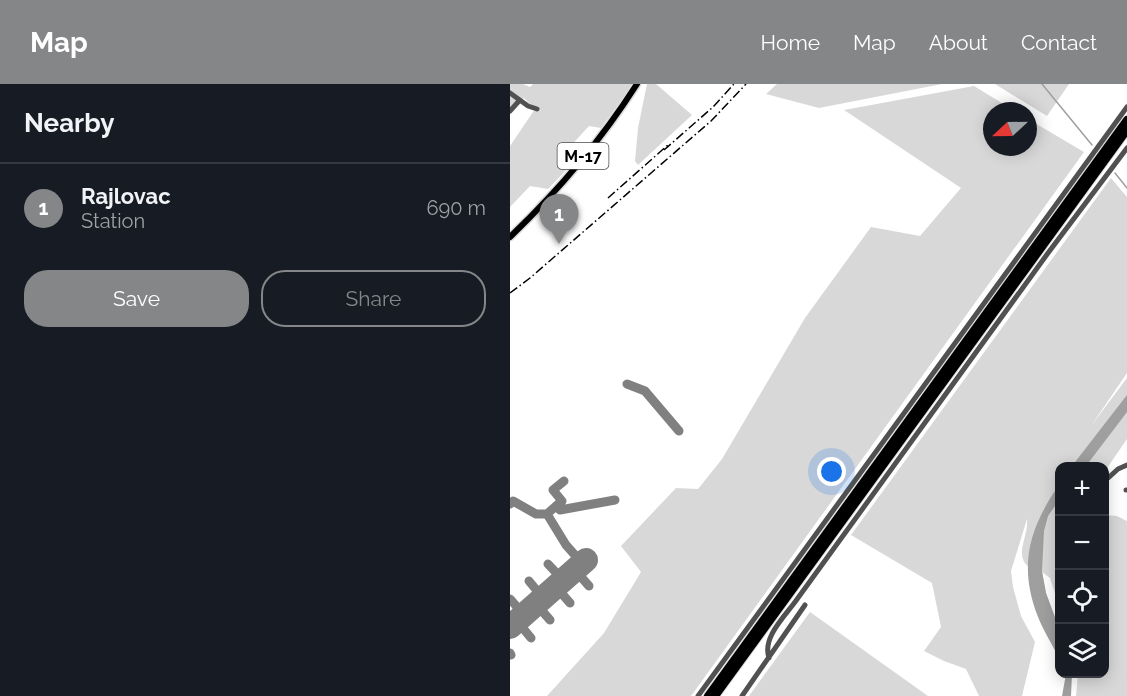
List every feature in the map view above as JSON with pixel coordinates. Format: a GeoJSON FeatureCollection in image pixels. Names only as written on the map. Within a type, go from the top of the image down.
{"type":"FeatureCollection","features":[{"type":"Feature","properties":{"kind":"highway"},"geometry":{"type":"LineString","coordinates":[[708,696],[1127,120]]}},
{"type":"Feature","properties":{"kind":"highway"},"geometry":{"type":"LineString","coordinates":[[715,696],[1127,130]]}},
{"type":"Feature","properties":{"kind":"main road","name":"M-17"},"geometry":{"type":"LineString","coordinates":[[510,237],[589,150],[637,84]]}},
{"type":"Feature","properties":{"kind":"street"},"geometry":{"type":"LineString","coordinates":[[510,93],[519,101],[537,109]]}},
{"type":"Feature","properties":{"kind":"street"},"geometry":{"type":"LineString","coordinates":[[510,111],[519,101]]}},
{"type":"Feature","properties":{"kind":"street"},"geometry":{"type":"LineString","coordinates":[[698,696],[1127,107]]}},
{"type":"Feature","properties":{"kind":"street"},"geometry":{"type":"LineString","coordinates":[[769,658],[767,647],[770,637],[1048,253],[1127,148]]}},
{"type":"Feature","properties":{"kind":"street"},"geometry":{"type":"LineString","coordinates":[[1109,477],[1127,465]]}},
{"type":"Feature","properties":{"kind":"street"},"geometry":{"type":"LineString","coordinates":[[742,696],[805,604]]}},
{"type":"Feature","properties":{"kind":"shaded area"},"geometry":{"type":"Polygon","coordinates":[[[510,84],[523,84],[530,87],[533,84],[633,84],[601,128],[589,126],[568,149],[575,161],[548,189],[530,186],[510,207],[510,146],[535,109],[524,98],[510,108],[510,84]]]}},
{"type":"Feature","properties":{"kind":"shaded area"},"geometry":{"type":"Polygon","coordinates":[[[647,84],[656,84],[692,115],[638,165],[635,161],[638,128],[647,84]]]}},
{"type":"Feature","properties":{"kind":"shaded area"},"geometry":{"type":"Polygon","coordinates":[[[777,84],[942,84],[819,108],[766,94],[777,84]]]}},
{"type":"Feature","properties":{"kind":"shaded area"},"geometry":{"type":"Polygon","coordinates":[[[995,84],[1069,84],[1047,116],[1037,110],[1037,102],[1024,102],[995,84]]]}},
{"type":"Feature","properties":{"kind":"shaded area"},"geometry":{"type":"Polygon","coordinates":[[[974,86],[1000,102],[983,102],[983,156],[1037,156],[1037,124],[1084,152],[691,696],[547,696],[604,633],[641,572],[621,546],[676,488],[698,489],[722,459],[805,318],[871,227],[920,236],[961,188],[844,110],[974,86]]]}},
{"type":"Feature","properties":{"kind":"shaded area"},"geometry":{"type":"Polygon","coordinates":[[[1111,178],[1127,197],[1127,373],[1091,426],[1127,378],[1127,439],[1109,465],[1109,462],[1055,462],[1055,593],[1050,578],[1042,572],[1046,593],[1055,617],[1055,628],[1035,570],[1023,560],[1022,548],[1027,519],[1011,571],[1021,616],[1035,642],[1022,696],[979,696],[966,669],[924,651],[941,627],[932,583],[851,535],[1111,178]]]}},
{"type":"Feature","properties":{"kind":"shaded area"},"geometry":{"type":"Polygon","coordinates":[[[1127,395],[1127,412],[1089,462],[1075,462],[1127,395]]]}},
{"type":"Feature","properties":{"kind":"shaded area"},"geometry":{"type":"Polygon","coordinates":[[[1055,491],[1055,506],[1048,516],[1044,531],[1042,571],[1046,593],[1055,617],[1055,651],[1038,617],[1032,598],[1028,564],[1034,532],[1055,491]]]}},
{"type":"Feature","properties":{"kind":"shaded area"},"geometry":{"type":"Polygon","coordinates":[[[1109,515],[1117,516],[1127,521],[1127,696],[1076,696],[1078,678],[1109,678],[1109,515]]]}},
{"type":"Feature","properties":{"kind":"shaded area"},"geometry":{"type":"Polygon","coordinates":[[[810,612],[928,696],[749,696],[810,612]]]}},
{"type":"Feature","properties":{"kind":"shaded area"},"geometry":{"type":"Polygon","coordinates":[[[1065,678],[1072,678],[1071,696],[1062,696],[1065,678]]]}},
{"type":"Feature","properties":{"kind":"waterway"},"geometry":{"type":"LineString","coordinates":[[1042,84],[1092,145]]}},
{"type":"Feature","properties":{"kind":"waterway"},"geometry":{"type":"LineString","coordinates":[[1115,173],[1127,188]]}},
{"type":"Feature","properties":{"kind":"taxiway"},"geometry":{"type":"LineString","coordinates":[[627,384],[645,391],[679,431]]}},
{"type":"Feature","properties":{"kind":"taxiway"},"geometry":{"type":"LineString","coordinates":[[556,506],[562,501],[553,490],[564,481]]}},
{"type":"Feature","properties":{"kind":"taxiway"},"geometry":{"type":"LineString","coordinates":[[582,563],[566,545],[547,514],[556,506],[560,510],[615,500]]}},
{"type":"Feature","properties":{"kind":"taxiway"},"geometry":{"type":"LineString","coordinates":[[510,504],[513,501],[536,514],[547,514]]}},
{"type":"Feature","properties":{"kind":"taxiway"},"geometry":{"type":"LineString","coordinates":[[548,564],[563,580]]}},
{"type":"Feature","properties":{"kind":"taxiway"},"geometry":{"type":"LineString","coordinates":[[575,570],[589,586]]}},
{"type":"Feature","properties":{"kind":"taxiway"},"geometry":{"type":"LineString","coordinates":[[529,581],[543,598]]}},
{"type":"Feature","properties":{"kind":"taxiway"},"geometry":{"type":"LineString","coordinates":[[556,587],[570,603]]}},
{"type":"Feature","properties":{"kind":"taxiway"},"geometry":{"type":"LineString","coordinates":[[510,599],[524,615]]}},
{"type":"Feature","properties":{"kind":"taxiway"},"geometry":{"type":"LineString","coordinates":[[536,604],[550,620]]}},
{"type":"Feature","properties":{"kind":"taxiway"},"geometry":{"type":"LineString","coordinates":[[517,621],[531,638]]}},
{"type":"Feature","properties":{"kind":"runway"},"geometry":{"type":"LineString","coordinates":[[510,627],[586,560]]}},
{"type":"Feature","properties":{"kind":"railway"},"geometry":{"type":"LineString","coordinates":[[664,150],[713,107],[734,84]]}},
{"type":"Feature","properties":{"kind":"railway"},"geometry":{"type":"LineString","coordinates":[[510,293],[711,121],[746,84]]}},
{"type":"Feature","properties":{"kind":"railway"},"geometry":{"type":"LineString","coordinates":[[608,198],[669,144]]}},
{"type":"Feature","properties":{"kind":"place","name":"Rajlovac"},"geometry":{"type":"Point","coordinates":[559,244]}}]}
